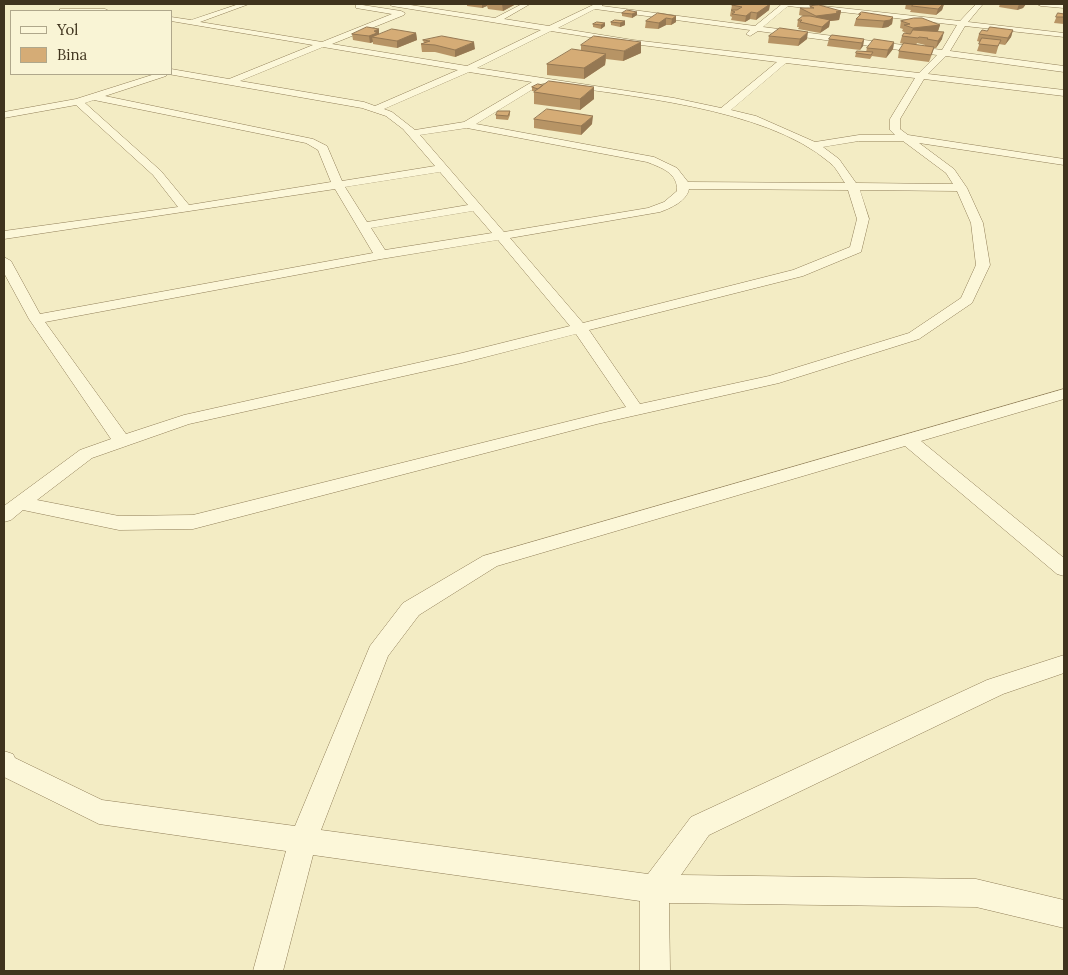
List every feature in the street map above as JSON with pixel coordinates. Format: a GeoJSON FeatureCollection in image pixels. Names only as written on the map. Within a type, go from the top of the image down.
{"type":"FeatureCollection","features":[{"type":"Feature","properties":{"kind":"street"},"geometry":{"type":"LineString","coordinates":[[172,28],[245,4]]}},
{"type":"Feature","properties":{"kind":"street"},"geometry":{"type":"LineString","coordinates":[[392,4],[634,42],[739,47],[784,60],[1064,93]]}},
{"type":"Feature","properties":{"kind":"street"},"geometry":{"type":"LineString","coordinates":[[497,20],[527,4]]}},
{"type":"Feature","properties":{"kind":"street"},"geometry":{"type":"LineString","coordinates":[[739,47],[755,28],[787,4],[1064,34]]}},
{"type":"Feature","properties":{"kind":"street"},"geometry":{"type":"LineString","coordinates":[[846,10],[853,4]]}},
{"type":"Feature","properties":{"kind":"street"},"geometry":{"type":"LineString","coordinates":[[8,511],[119,523],[193,522],[636,410],[773,380],[914,336],[967,300],[983,265],[977,223],[961,188],[950,171],[896,130],[895,119],[921,76],[945,52],[962,24],[980,4]]}},
{"type":"Feature","properties":{"kind":"street"},"geometry":{"type":"LineString","coordinates":[[1041,4],[1064,6]]}},
{"type":"Feature","properties":{"kind":"street"},"geometry":{"type":"LineString","coordinates":[[376,109],[468,69],[597,5],[1064,69]]}},
{"type":"Feature","properties":{"kind":"street"},"geometry":{"type":"LineString","coordinates":[[359,6],[479,24]]}},
{"type":"Feature","properties":{"kind":"street"},"geometry":{"type":"LineString","coordinates":[[230,82],[400,13]]}},
{"type":"Feature","properties":{"kind":"street"},"geometry":{"type":"LineString","coordinates":[[8,511],[86,454],[184,420],[462,358],[798,273],[856,249],[863,219],[853,187],[835,161],[814,145],[753,118],[674,101],[468,69],[172,19]]}},
{"type":"Feature","properties":{"kind":"street"},"geometry":{"type":"LineString","coordinates":[[724,112],[784,60]]}},
{"type":"Feature","properties":{"kind":"street"},"geometry":{"type":"LineString","coordinates":[[172,72],[364,105],[389,114],[414,133],[580,328],[636,410]]}},
{"type":"Feature","properties":{"kind":"street"},"geometry":{"type":"LineString","coordinates":[[4,115],[78,102],[160,75]]}},
{"type":"Feature","properties":{"kind":"street"},"geometry":{"type":"LineString","coordinates":[[467,125],[540,80]]}},
{"type":"Feature","properties":{"kind":"street"},"geometry":{"type":"LineString","coordinates":[[94,97],[309,141],[322,148],[338,185],[381,255]]}},
{"type":"Feature","properties":{"kind":"street"},"geometry":{"type":"LineString","coordinates":[[78,102],[157,172],[186,209]]}},
{"type":"Feature","properties":{"kind":"street"},"geometry":{"type":"LineString","coordinates":[[36,318],[381,255],[651,211],[672,202],[683,192],[684,185],[678,173],[650,159],[467,125],[414,133]]}},
{"type":"Feature","properties":{"kind":"street"},"geometry":{"type":"LineString","coordinates":[[814,145],[860,138],[908,138],[1064,162]]}},
{"type":"Feature","properties":{"kind":"street"},"geometry":{"type":"LineString","coordinates":[[4,235],[186,209],[443,168]]}},
{"type":"Feature","properties":{"kind":"street"},"geometry":{"type":"LineString","coordinates":[[684,185],[961,188]]}},
{"type":"Feature","properties":{"kind":"street"},"geometry":{"type":"LineString","coordinates":[[363,226],[476,207]]}},
{"type":"Feature","properties":{"kind":"street"},"geometry":{"type":"LineString","coordinates":[[4,261],[36,318],[122,442]]}},
{"type":"Feature","properties":{"kind":"street"},"geometry":{"type":"LineString","coordinates":[[268,971],[303,840],[378,652],[411,609],[490,561],[1064,394]]}},
{"type":"Feature","properties":{"kind":"street"},"geometry":{"type":"LineString","coordinates":[[908,440],[1064,569]]}},
{"type":"Feature","properties":{"kind":"street"},"geometry":{"type":"LineString","coordinates":[[655,971],[654,889],[700,826],[995,687],[1064,664]]}},
{"type":"Feature","properties":{"kind":"street"},"geometry":{"type":"LineString","coordinates":[[4,762],[6,766],[99,812],[654,889],[976,893],[1064,914]]}},
{"type":"Feature","properties":{"kind":"building"},"geometry":{"type":"Polygon","coordinates":[[[770,4],[757,13],[751,12],[746,16],[732,14],[735,12],[731,10],[737,10],[742,7],[732,5],[770,4]]]}},
{"type":"Feature","properties":{"kind":"building"},"geometry":{"type":"Polygon","coordinates":[[[914,4],[943,4],[938,9],[912,6],[914,4]]]}},
{"type":"Feature","properties":{"kind":"building"},"geometry":{"type":"Polygon","coordinates":[[[819,5],[841,11],[836,12],[840,13],[816,16],[800,8],[814,8],[810,6],[819,5]]]}},
{"type":"Feature","properties":{"kind":"building"},"geometry":{"type":"Polygon","coordinates":[[[627,10],[637,12],[632,14],[622,13],[627,10]]]}},
{"type":"Feature","properties":{"kind":"building"},"geometry":{"type":"Polygon","coordinates":[[[862,12],[893,17],[890,20],[884,21],[856,19],[862,12]]]}},
{"type":"Feature","properties":{"kind":"building"},"geometry":{"type":"Polygon","coordinates":[[[658,13],[676,16],[672,19],[666,18],[659,23],[646,21],[658,13]]]}},
{"type":"Feature","properties":{"kind":"building"},"geometry":{"type":"Polygon","coordinates":[[[1058,13],[1064,14],[1064,17],[1056,17],[1058,13]]]}},
{"type":"Feature","properties":{"kind":"building"},"geometry":{"type":"Polygon","coordinates":[[[803,16],[830,20],[822,27],[800,22],[802,20],[798,20],[803,16]]]}},
{"type":"Feature","properties":{"kind":"building"},"geometry":{"type":"Polygon","coordinates":[[[922,18],[940,25],[913,28],[904,25],[910,24],[901,21],[922,18]]]}},
{"type":"Feature","properties":{"kind":"building"},"geometry":{"type":"Polygon","coordinates":[[[615,20],[625,21],[620,23],[611,22],[615,20]]]}},
{"type":"Feature","properties":{"kind":"building"},"geometry":{"type":"Polygon","coordinates":[[[597,22],[605,23],[601,25],[593,24],[597,22]]]}},
{"type":"Feature","properties":{"kind":"building"},"geometry":{"type":"Polygon","coordinates":[[[367,27],[379,29],[374,31],[377,33],[369,36],[352,34],[367,27]]]}},
{"type":"Feature","properties":{"kind":"building"},"geometry":{"type":"Polygon","coordinates":[[[990,27],[1013,30],[1008,38],[979,34],[982,30],[987,31],[990,27]]]}},
{"type":"Feature","properties":{"kind":"building"},"geometry":{"type":"Polygon","coordinates":[[[780,28],[808,32],[800,39],[769,36],[780,28]]]}},
{"type":"Feature","properties":{"kind":"building"},"geometry":{"type":"Polygon","coordinates":[[[392,29],[416,33],[397,41],[372,37],[392,29]]]}},
{"type":"Feature","properties":{"kind":"building"},"geometry":{"type":"Polygon","coordinates":[[[913,30],[944,32],[938,41],[928,38],[902,36],[904,33],[910,34],[913,30]]]}},
{"type":"Feature","properties":{"kind":"building"},"geometry":{"type":"Polygon","coordinates":[[[832,35],[864,39],[862,43],[829,39],[832,35]]]}},
{"type":"Feature","properties":{"kind":"building"},"geometry":{"type":"Polygon","coordinates":[[[442,36],[474,42],[455,50],[421,44],[430,41],[423,40],[442,36]]]}},
{"type":"Feature","properties":{"kind":"building"},"geometry":{"type":"Polygon","coordinates":[[[594,36],[641,42],[624,51],[581,45],[594,36]]]}},
{"type":"Feature","properties":{"kind":"building"},"geometry":{"type":"Polygon","coordinates":[[[982,38],[1001,40],[998,46],[979,44],[982,38]]]}},
{"type":"Feature","properties":{"kind":"building"},"geometry":{"type":"Polygon","coordinates":[[[874,39],[894,42],[888,50],[867,48],[874,39]]]}},
{"type":"Feature","properties":{"kind":"building"},"geometry":{"type":"Polygon","coordinates":[[[904,43],[934,47],[931,55],[899,51],[904,43]]]}},
{"type":"Feature","properties":{"kind":"building"},"geometry":{"type":"Polygon","coordinates":[[[572,49],[606,54],[584,68],[547,64],[572,49]]]}},
{"type":"Feature","properties":{"kind":"building"},"geometry":{"type":"Polygon","coordinates":[[[857,51],[873,52],[871,55],[856,53],[857,51]]]}},
{"type":"Feature","properties":{"kind":"building"},"geometry":{"type":"Polygon","coordinates":[[[549,81],[594,87],[580,99],[534,92],[549,81]]]}},
{"type":"Feature","properties":{"kind":"building"},"geometry":{"type":"Polygon","coordinates":[[[538,84],[543,85],[538,89],[532,87],[538,84]]]}},
{"type":"Feature","properties":{"kind":"building"},"geometry":{"type":"Polygon","coordinates":[[[547,109],[593,116],[581,126],[534,119],[547,109]]]}},
{"type":"Feature","properties":{"kind":"building"},"geometry":{"type":"Polygon","coordinates":[[[498,111],[510,111],[508,116],[496,115],[498,111]]]}}]}
